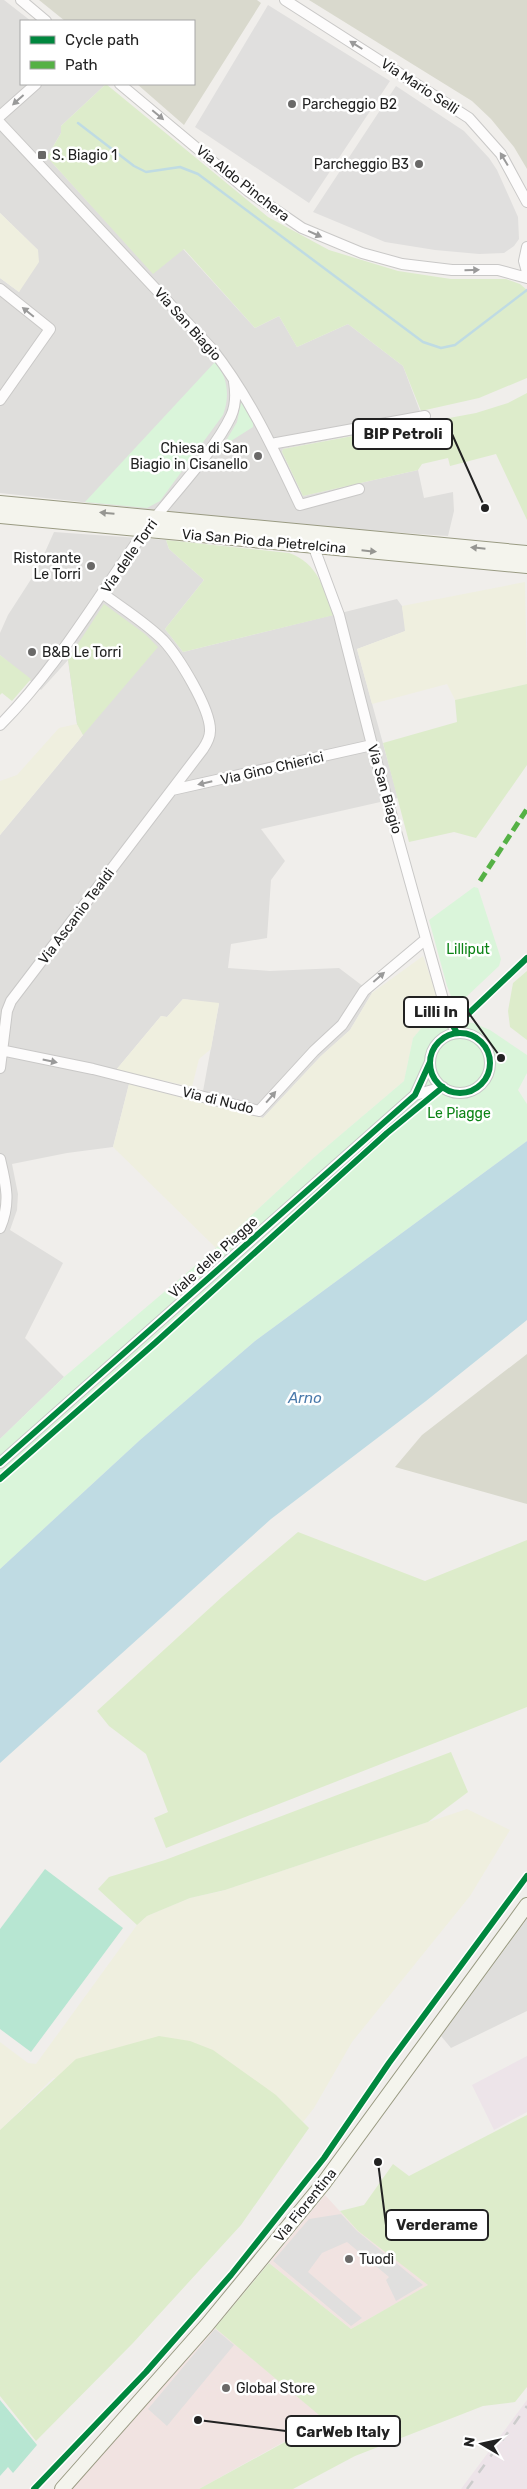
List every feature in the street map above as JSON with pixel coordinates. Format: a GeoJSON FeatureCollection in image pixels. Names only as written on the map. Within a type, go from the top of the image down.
{"type":"FeatureCollection","features":[{"type":"Feature","properties":{"kind":"main road","name":"Via San Pio da Pietrelcina"},"geometry":{"type":"LineString","coordinates":[[0,503],[527,553]]}},
{"type":"Feature","properties":{"kind":"main road","name":"Via San Pio da Pietrelcina"},"geometry":{"type":"LineString","coordinates":[[0,516],[527,566]]}},
{"type":"Feature","properties":{"kind":"main road","name":"Via Fiorentina"},"geometry":{"type":"LineString","coordinates":[[62,2489],[207,2325],[323,2184],[527,1905]]}},
{"type":"Feature","properties":{"kind":"street"},"geometry":{"type":"LineString","coordinates":[[21,0],[45,20]]}},
{"type":"Feature","properties":{"kind":"street","name":"Via Mario Selli"},"geometry":{"type":"LineString","coordinates":[[285,0],[469,118],[501,154],[527,202]]}},
{"type":"Feature","properties":{"kind":"street"},"geometry":{"type":"LineString","coordinates":[[0,116],[35,85]]}},
{"type":"Feature","properties":{"kind":"street","name":"Via Aldo Pinchera"},"geometry":{"type":"LineString","coordinates":[[121,85],[248,191],[302,228],[356,251],[402,264],[452,270],[498,270],[527,278]]}},
{"type":"Feature","properties":{"kind":"street","name":"Via San Biagio"},"geometry":{"type":"LineString","coordinates":[[0,123],[212,348],[233,376],[271,444],[300,505],[359,489]]}},
{"type":"Feature","properties":{"kind":"street"},"geometry":{"type":"LineString","coordinates":[[527,247],[524,261],[527,272]]}},
{"type":"Feature","properties":{"kind":"street"},"geometry":{"type":"LineString","coordinates":[[0,400],[50,329],[4,292]]}},
{"type":"Feature","properties":{"kind":"street","name":"Via delle Torri"},"geometry":{"type":"LineString","coordinates":[[0,726],[38,684],[146,530],[227,422],[235,402],[233,376]]}},
{"type":"Feature","properties":{"kind":"street"},"geometry":{"type":"LineString","coordinates":[[271,444],[425,416]]}},
{"type":"Feature","properties":{"kind":"street","name":"Via San Biagio"},"geometry":{"type":"LineString","coordinates":[[313,545],[346,638],[372,746],[426,939],[448,1017],[457,1033]]}},
{"type":"Feature","properties":{"kind":"street","name":"Via Ascanio Tealdi"},"geometry":{"type":"LineString","coordinates":[[0,1068],[7,1011],[11,1001],[207,743],[210,731],[207,712],[178,661],[163,641],[102,593]]}},
{"type":"Feature","properties":{"kind":"street","name":"Via Gino Chierici"},"geometry":{"type":"LineString","coordinates":[[172,790],[372,746]]}},
{"type":"Feature","properties":{"kind":"street","name":"Via di Nudo"},"geometry":{"type":"LineString","coordinates":[[1,1050],[93,1069],[259,1110],[314,1051],[342,1025],[364,990],[426,939]]}},
{"type":"Feature","properties":{"kind":"street"},"geometry":{"type":"LineString","coordinates":[[457,1033],[471,1035],[484,1045],[490,1058],[489,1069],[482,1082],[473,1090],[455,1092],[443,1087],[434,1077],[430,1062],[438,1043],[445,1037],[457,1033]]}},
{"type":"Feature","properties":{"kind":"street","name":"Viale delle Piagge"},"geometry":{"type":"LineString","coordinates":[[415,1096],[430,1062]]}},
{"type":"Feature","properties":{"kind":"street","name":"Viale delle Piagge"},"geometry":{"type":"LineString","coordinates":[[0,1463],[415,1096],[443,1087]]}},
{"type":"Feature","properties":{"kind":"street"},"geometry":{"type":"LineString","coordinates":[[0,1159],[8,1197],[5,1215],[0,1228]]}},
{"type":"Feature","properties":{"kind":"shaded area"},"geometry":{"type":"Polygon","coordinates":[[[0,0],[4,0],[30,20],[20,20],[20,85],[105,85],[61,126],[61,133],[47,157],[153,273],[183,249],[255,328],[279,316],[297,347],[348,324],[403,366],[424,422],[283,449],[282,452],[303,496],[418,470],[424,498],[453,492],[454,511],[448,536],[292,525],[0,493],[0,278],[19,292],[38,250],[0,213],[0,0]]]}},
{"type":"Feature","properties":{"kind":"shaded area"},"geometry":{"type":"Polygon","coordinates":[[[39,0],[257,0],[261,3],[184,125],[138,85],[195,85],[195,20],[64,20],[39,0]]]}},
{"type":"Feature","properties":{"kind":"shaded area"},"geometry":{"type":"Polygon","coordinates":[[[309,0],[527,0],[527,169],[514,147],[491,119],[472,101],[309,0]]]}},
{"type":"Feature","properties":{"kind":"shaded area","name":"Parcheggio B2"},"geometry":{"type":"Polygon","coordinates":[[[268,5],[390,81],[309,203],[195,127],[268,5]]]}},
{"type":"Feature","properties":{"kind":"shaded area","name":"Parcheggio B3"},"geometry":{"type":"Polygon","coordinates":[[[396,86],[464,131],[489,158],[497,170],[518,217],[519,239],[514,246],[504,253],[479,254],[435,250],[385,242],[313,212],[396,86]]]}},
{"type":"Feature","properties":{"kind":"shaded area"},"geometry":{"type":"Polygon","coordinates":[[[54,532],[166,540],[169,549],[204,580],[165,629],[183,652],[397,599],[402,606],[406,631],[357,649],[398,798],[261,829],[285,861],[271,880],[267,938],[231,944],[228,968],[270,971],[339,968],[372,993],[350,1030],[321,1056],[263,1118],[201,1102],[219,1004],[183,999],[167,1017],[161,1016],[116,1070],[114,1080],[129,1084],[113,1147],[67,1153],[12,1164],[18,1194],[17,1210],[10,1230],[63,1263],[25,1338],[64,1377],[0,1439],[0,835],[83,735],[77,724],[68,660],[41,690],[0,655],[0,633],[8,615],[37,570],[54,532]]]}},
{"type":"Feature","properties":{"kind":"shaded area"},"geometry":{"type":"Polygon","coordinates":[[[527,1354],[527,1504],[395,1467],[422,1435],[527,1354]]]}},
{"type":"Feature","properties":{"kind":"shaded area"},"geometry":{"type":"Polygon","coordinates":[[[527,1919],[527,2011],[451,2048],[441,2036],[527,1919]]]}},
{"type":"Feature","properties":{"kind":"shaded area"},"geometry":{"type":"Polygon","coordinates":[[[527,2056],[527,2112],[494,2130],[472,2085],[527,2056]]]}},
{"type":"Feature","properties":{"kind":"shaded area"},"geometry":{"type":"Polygon","coordinates":[[[325,2195],[358,2231],[429,2285],[351,2329],[269,2263],[325,2195]]]}},
{"type":"Feature","properties":{"kind":"shaded area"},"geometry":{"type":"Polygon","coordinates":[[[341,2214],[357,2231],[423,2285],[396,2301],[386,2280],[389,2277],[347,2242],[322,2253],[308,2272],[362,2318],[351,2326],[273,2261],[309,2219],[341,2214]]]}},
{"type":"Feature","properties":{"kind":"shaded area"},"geometry":{"type":"Polygon","coordinates":[[[215,2328],[325,2419],[199,2489],[71,2489],[215,2328]]]}},
{"type":"Feature","properties":{"kind":"shaded area"},"geometry":{"type":"Polygon","coordinates":[[[215,2329],[234,2345],[167,2426],[148,2409],[215,2329]]]}},
{"type":"Feature","properties":{"kind":"shaded area"},"geometry":{"type":"Polygon","coordinates":[[[527,2400],[527,2489],[461,2489],[527,2400]]]}},
{"type":"Feature","properties":{"kind":"green space"},"geometry":{"type":"Polygon","coordinates":[[[105,85],[107,85],[268,217],[329,250],[398,271],[451,279],[506,279],[520,284],[527,290],[527,378],[479,398],[421,411],[403,366],[348,324],[297,347],[279,316],[255,328],[184,249],[153,274],[47,157],[61,133],[61,126],[105,85]]]}},
{"type":"Feature","properties":{"kind":"green space"},"geometry":{"type":"Polygon","coordinates":[[[0,213],[38,250],[39,262],[19,292],[0,278],[0,213]]]}},
{"type":"Feature","properties":{"kind":"green space"},"geometry":{"type":"Polygon","coordinates":[[[215,362],[223,374],[227,387],[227,401],[223,415],[160,501],[147,508],[85,502],[215,362]]]}},
{"type":"Feature","properties":{"kind":"green space"},"geometry":{"type":"Polygon","coordinates":[[[527,393],[527,520],[496,454],[450,466],[448,458],[422,464],[418,470],[303,496],[282,452],[283,449],[476,413],[508,403],[527,393]]]}},
{"type":"Feature","properties":{"kind":"green space"},"geometry":{"type":"Polygon","coordinates":[[[241,403],[244,403],[253,422],[253,427],[223,446],[237,422],[241,403]]]}},
{"type":"Feature","properties":{"kind":"green space"},"geometry":{"type":"Polygon","coordinates":[[[166,540],[289,553],[299,557],[307,563],[319,578],[334,615],[183,652],[165,629],[204,580],[169,549],[166,540]]]}},
{"type":"Feature","properties":{"kind":"green space"},"geometry":{"type":"Polygon","coordinates":[[[525,582],[527,684],[455,700],[447,684],[372,704],[357,649],[405,631],[402,606],[525,582]]]}},
{"type":"Feature","properties":{"kind":"green space"},"geometry":{"type":"Polygon","coordinates":[[[104,604],[145,634],[158,647],[83,735],[77,724],[68,659],[104,604]]]}},
{"type":"Feature","properties":{"kind":"green space"},"geometry":{"type":"Polygon","coordinates":[[[0,655],[31,679],[12,701],[2,693],[0,695],[0,655]]]}},
{"type":"Feature","properties":{"kind":"green space"},"geometry":{"type":"Polygon","coordinates":[[[527,684],[527,765],[476,838],[454,832],[409,842],[383,743],[457,722],[455,700],[527,684]]]}},
{"type":"Feature","properties":{"kind":"green space"},"geometry":{"type":"Polygon","coordinates":[[[77,724],[83,735],[0,835],[0,781],[17,775],[59,728],[77,724]]]}},
{"type":"Feature","properties":{"kind":"green space","name":"Lilliput"},"geometry":{"type":"Polygon","coordinates":[[[474,887],[478,888],[501,959],[499,966],[464,999],[451,996],[429,920],[474,887]]]}},
{"type":"Feature","properties":{"kind":"green space"},"geometry":{"type":"Polygon","coordinates":[[[423,956],[438,998],[436,1011],[413,1038],[404,1081],[311,1160],[216,1248],[113,1147],[129,1084],[263,1118],[321,1056],[350,1030],[372,993],[423,956]]]}},
{"type":"Feature","properties":{"kind":"green space"},"geometry":{"type":"Polygon","coordinates":[[[527,971],[527,1040],[510,1027],[508,1011],[513,983],[527,971]]]}},
{"type":"Feature","properties":{"kind":"green space"},"geometry":{"type":"Polygon","coordinates":[[[183,999],[219,1003],[211,1049],[199,1059],[192,1087],[116,1070],[161,1016],[167,1017],[183,999]]]}},
{"type":"Feature","properties":{"kind":"green space","name":"Le Piagge"},"geometry":{"type":"Polygon","coordinates":[[[436,1011],[455,1022],[473,1023],[490,1030],[527,1055],[527,1073],[518,1090],[527,1104],[527,1141],[255,1341],[140,1440],[0,1569],[0,1439],[64,1377],[216,1248],[311,1160],[404,1081],[413,1038],[436,1011]]]}},
{"type":"Feature","properties":{"kind":"green space"},"geometry":{"type":"Polygon","coordinates":[[[298,1532],[425,1581],[527,1540],[527,1707],[166,1848],[154,1818],[168,1812],[146,1754],[109,1726],[97,1711],[223,1596],[298,1532]]]}},
{"type":"Feature","properties":{"kind":"green space"},"geometry":{"type":"Polygon","coordinates":[[[451,1752],[468,1792],[428,1822],[225,1890],[190,1898],[147,1916],[137,1925],[98,1889],[109,1877],[165,1860],[451,1752]]]}},
{"type":"Feature","properties":{"kind":"green space"},"geometry":{"type":"Polygon","coordinates":[[[467,1809],[510,1830],[470,1896],[352,2042],[314,2108],[303,2122],[276,2095],[53,2078],[0,2130],[0,2042],[28,2063],[36,2064],[137,1925],[147,1916],[190,1898],[222,1891],[467,1809]]]}},
{"type":"Feature","properties":{"kind":"green space"},"geometry":{"type":"Polygon","coordinates":[[[45,1869],[123,1928],[31,2052],[0,2029],[0,1929],[45,1869]]]}},
{"type":"Feature","properties":{"kind":"green space"},"geometry":{"type":"Polygon","coordinates":[[[159,2036],[190,2041],[213,2050],[276,2095],[309,2128],[241,2225],[133,2343],[36,2441],[0,2396],[0,2130],[76,2059],[159,2036]]]}},
{"type":"Feature","properties":{"kind":"green space"},"geometry":{"type":"Polygon","coordinates":[[[527,2115],[527,2387],[515,2402],[483,2406],[355,2456],[293,2489],[199,2489],[325,2420],[215,2328],[269,2263],[351,2329],[428,2285],[358,2231],[340,2211],[364,2205],[393,2164],[409,2176],[527,2115]]]}},
{"type":"Feature","properties":{"kind":"green space"},"geometry":{"type":"Polygon","coordinates":[[[0,2400],[37,2445],[13,2473],[8,2467],[0,2476],[0,2400]]]}},
{"type":"Feature","properties":{"kind":"water","name":"Arno"},"geometry":{"type":"Polygon","coordinates":[[[527,1141],[527,1320],[426,1401],[271,1519],[0,1763],[0,1569],[140,1440],[255,1341],[527,1141]]]}},
{"type":"Feature","properties":{"kind":"waterway"},"geometry":{"type":"LineString","coordinates":[[78,123],[134,166],[146,172],[180,167],[198,174],[423,342],[441,348],[455,345],[527,290]]}},
{"type":"Feature","properties":{"kind":"railway"},"geometry":{"type":"LineString","coordinates":[[467,2489],[527,2406]]}},
{"type":"Feature","properties":{"kind":"marked path"},"geometry":{"type":"LineString","coordinates":[[480,881],[527,809]]}},
{"type":"Feature","properties":{"kind":"cycle path"},"geometry":{"type":"LineString","coordinates":[[457,1033],[448,1017],[467,1015],[527,958]]}},
{"type":"Feature","properties":{"kind":"cycle path"},"geometry":{"type":"LineString","coordinates":[[460,1033],[477,1038],[485,1046],[490,1063],[485,1080],[477,1088],[460,1093],[443,1088],[435,1080],[430,1063],[435,1046],[443,1038],[460,1033]]}},
{"type":"Feature","properties":{"kind":"cycle path"},"geometry":{"type":"LineString","coordinates":[[0,1463],[415,1095],[430,1062]]}},
{"type":"Feature","properties":{"kind":"cycle path"},"geometry":{"type":"LineString","coordinates":[[0,1479],[155,1343],[387,1133],[443,1087]]}},
{"type":"Feature","properties":{"kind":"cycle path"},"geometry":{"type":"LineString","coordinates":[[34,2489],[146,2372],[231,2275],[324,2158],[389,2063],[527,1876]]}},
{"type":"Feature","properties":{"kind":"place","name":"Parcheggio B2"},"geometry":{"type":"Point","coordinates":[292,104]}},
{"type":"Feature","properties":{"kind":"place","name":"S. Biagio 1"},"geometry":{"type":"Point","coordinates":[42,155]}},
{"type":"Feature","properties":{"kind":"place","name":"Parcheggio B3"},"geometry":{"type":"Point","coordinates":[419,164]}},
{"type":"Feature","properties":{"kind":"place","name":"Chiesa di San Biagio in Cisanello"},"geometry":{"type":"Point","coordinates":[258,456]}},
{"type":"Feature","properties":{"kind":"place","name":"BIP Petroli"},"geometry":{"type":"Point","coordinates":[485,508]}},
{"type":"Feature","properties":{"kind":"place","name":"Ristorante Le Torri"},"geometry":{"type":"Point","coordinates":[91,566]}},
{"type":"Feature","properties":{"kind":"place","name":"B&B Le Torri"},"geometry":{"type":"Point","coordinates":[32,652]}},
{"type":"Feature","properties":{"kind":"place","name":"Lilli In"},"geometry":{"type":"Point","coordinates":[501,1058]}},
{"type":"Feature","properties":{"kind":"place","name":"Verderame"},"geometry":{"type":"Point","coordinates":[378,2162]}},
{"type":"Feature","properties":{"kind":"place","name":"Tuodì"},"geometry":{"type":"Point","coordinates":[349,2259]}},
{"type":"Feature","properties":{"kind":"place","name":"Global Store"},"geometry":{"type":"Point","coordinates":[226,2388]}},
{"type":"Feature","properties":{"kind":"place","name":"CarWeb Italy"},"geometry":{"type":"Point","coordinates":[198,2420]}}]}
